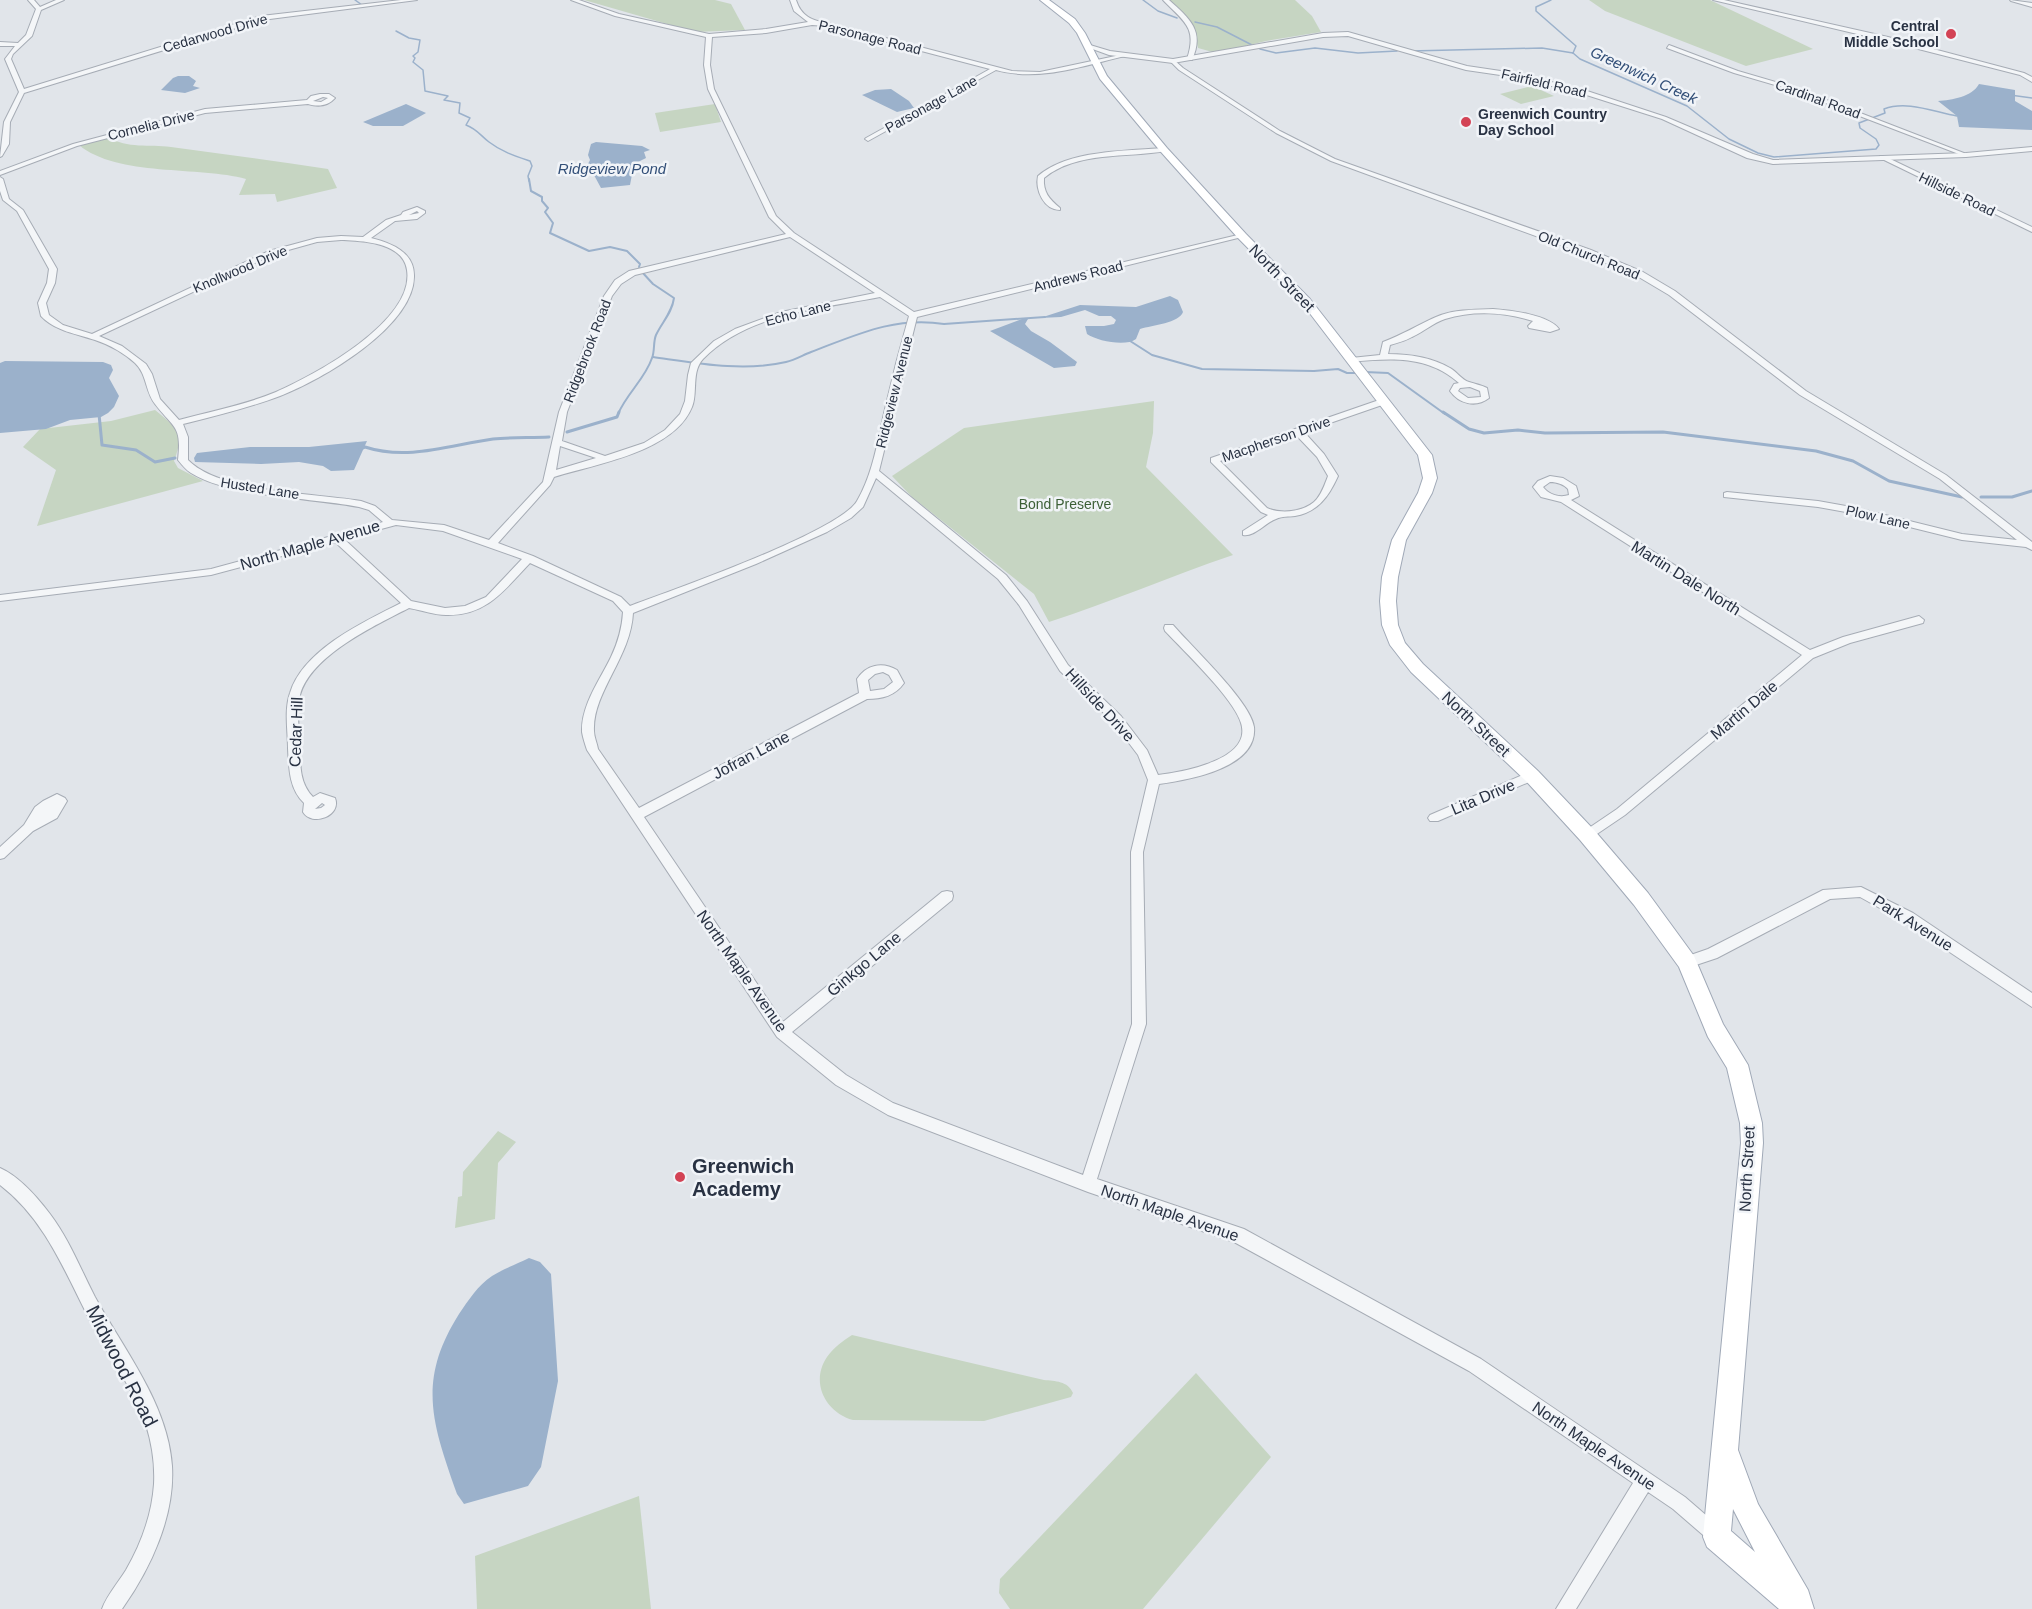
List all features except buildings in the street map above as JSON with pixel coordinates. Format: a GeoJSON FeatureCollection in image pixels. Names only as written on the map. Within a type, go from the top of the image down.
{"type":"FeatureCollection","features":[{"type":"Feature","properties":{"kind":"main road","name":"North Street"},"geometry":{"type":"LineString","coordinates":[[1044,0],[1071,21],[1090,47],[1103,77],[1164,150],[1242,236],[1306,301],[1382,402],[1425,454],[1430,478],[1425,494],[1399,540],[1390,576],[1388,601],[1390,625],[1398,645],[1417,669],[1532,776],[1587,835],[1641,899],[1687,962],[1715,1030],[1737,1065],[1751,1123],[1752,1143],[1717,1537]]}},
{"type":"Feature","properties":{"kind":"main road"},"geometry":{"type":"LineString","coordinates":[[1726,1452],[1748,1511],[1802,1609]]}},
{"type":"Feature","properties":{"kind":"main road"},"geometry":{"type":"LineString","coordinates":[[1717,1537],[1802,1609]]}},
{"type":"Feature","properties":{"kind":"street"},"geometry":{"type":"LineString","coordinates":[[31,0],[39,9]]}},
{"type":"Feature","properties":{"kind":"street"},"geometry":{"type":"LineString","coordinates":[[0,155],[6,144],[7,122],[22,92],[8,59],[18,45],[29,36],[39,9],[61,0]]}},
{"type":"Feature","properties":{"kind":"street","name":"Cedarwood Drive"},"geometry":{"type":"LineString","coordinates":[[22,92],[261,18],[414,0]]}},
{"type":"Feature","properties":{"kind":"street","name":"Parsonage Road"},"geometry":{"type":"LineString","coordinates":[[574,0],[617,15],[709,36],[766,31],[812,23],[826,24],[1012,74],[1040,74],[1095,62]]}},
{"type":"Feature","properties":{"kind":"street"},"geometry":{"type":"LineString","coordinates":[[793,0],[796,10],[812,23]]}},
{"type":"Feature","properties":{"kind":"street"},"geometry":{"type":"LineString","coordinates":[[1166,0],[1183,16],[1193,30],[1197,40],[1190,59]]}},
{"type":"Feature","properties":{"kind":"street"},"geometry":{"type":"LineString","coordinates":[[1716,0],[1883,38],[2022,74],[2032,80]]}},
{"type":"Feature","properties":{"kind":"street"},"geometry":{"type":"LineString","coordinates":[[2013,0],[2032,5]]}},
{"type":"Feature","properties":{"kind":"street","name":"Fairfield Road"},"geometry":{"type":"LineString","coordinates":[[1090,47],[1123,55],[1173,61],[1323,35],[1348,34],[1466,68],[1514,75],[1579,90],[1664,118],[1750,156],[1773,162],[1966,155],[2032,149]]}},
{"type":"Feature","properties":{"kind":"street","name":"Ridgeview Avenue"},"geometry":{"type":"LineString","coordinates":[[628,610],[681,592],[839,523],[860,507],[874,472],[899,363],[912,320],[778,224],[769,210],[711,89],[708,65],[709,36]]}},
{"type":"Feature","properties":{"kind":"street"},"geometry":{"type":"LineString","coordinates":[[0,45],[18,45]]}},
{"type":"Feature","properties":{"kind":"street","name":"Cardinal Road"},"geometry":{"type":"LineString","coordinates":[[1669,47],[1872,118],[1966,155]]}},
{"type":"Feature","properties":{"kind":"street"},"geometry":{"type":"LineString","coordinates":[[1195,49],[1215,55]]}},
{"type":"Feature","properties":{"kind":"street","name":"Fairfield Road"},"geometry":{"type":"LineString","coordinates":[[1095,62],[1123,55]]}},
{"type":"Feature","properties":{"kind":"street","name":"Old Church Road"},"geometry":{"type":"LineString","coordinates":[[1173,61],[1181,69],[1254,117],[1333,160],[1588,252],[1640,274],[1672,292],[1803,393],[1943,477],[2030,546]]}},
{"type":"Feature","properties":{"kind":"street","name":"Parsonage Lane"},"geometry":{"type":"LineString","coordinates":[[868,139],[994,69]]}},
{"type":"Feature","properties":{"kind":"street"},"geometry":{"type":"LineString","coordinates":[[2022,74],[2032,72]]}},
{"type":"Feature","properties":{"kind":"street","name":"Cornelia Drive"},"geometry":{"type":"LineString","coordinates":[[0,173],[75,145],[205,111],[309,102]]}},
{"type":"Feature","properties":{"kind":"street"},"geometry":{"type":"LineString","coordinates":[[1058,209],[1045,198],[1038,184],[1040,175],[1049,167],[1066,161],[1164,150]]}},
{"type":"Feature","properties":{"kind":"street","name":"Hillside Road"},"geometry":{"type":"LineString","coordinates":[[1882,157],[2032,230]]}},
{"type":"Feature","properties":{"kind":"street"},"geometry":{"type":"LineString","coordinates":[[0,179],[6,200],[20,210],[53,269],[51,283],[42,303],[45,316],[57,325],[93,336],[126,351],[148,373],[156,400],[178,423]]}},
{"type":"Feature","properties":{"kind":"street"},"geometry":{"type":"LineString","coordinates":[[365,239],[379,227],[405,217]]}},
{"type":"Feature","properties":{"kind":"street","name":"Ridgebrook Road"},"geometry":{"type":"LineString","coordinates":[[491,544],[547,483],[563,412],[608,296],[618,282],[643,270],[791,235]]}},
{"type":"Feature","properties":{"kind":"street","name":"Andrews Road"},"geometry":{"type":"LineString","coordinates":[[912,320],[1242,236]]}},
{"type":"Feature","properties":{"kind":"street","name":"Knollwood Drive"},"geometry":{"type":"LineString","coordinates":[[93,336],[270,253],[318,241],[365,239],[393,248],[406,258],[412,273],[412,288],[408,297],[368,340],[298,385],[257,401],[178,423]]}},
{"type":"Feature","properties":{"kind":"street","name":"Echo Lane"},"geometry":{"type":"LineString","coordinates":[[550,475],[646,446],[669,431],[688,408],[696,362],[732,334],[772,316],[879,295]]}},
{"type":"Feature","properties":{"kind":"street"},"geometry":{"type":"LineString","coordinates":[[1384,356],[1386,344],[1408,336],[1448,315],[1493,311],[1515,313],[1538,321]]}},
{"type":"Feature","properties":{"kind":"street"},"geometry":{"type":"LineString","coordinates":[[1358,369],[1384,356],[1403,356],[1446,369],[1465,384]]}},
{"type":"Feature","properties":{"kind":"street","name":"Macpherson Drive"},"geometry":{"type":"LineString","coordinates":[[1275,515],[1264,510],[1214,460],[1382,402]]}},
{"type":"Feature","properties":{"kind":"street","name":"Husted Lane"},"geometry":{"type":"LineString","coordinates":[[178,423],[185,439],[183,459],[191,471],[220,482],[361,504],[372,508],[389,522]]}},
{"type":"Feature","properties":{"kind":"street"},"geometry":{"type":"LineString","coordinates":[[1246,533],[1275,515],[1296,513],[1317,504],[1327,490],[1333,476],[1321,456],[1298,431]]}},
{"type":"Feature","properties":{"kind":"street"},"geometry":{"type":"LineString","coordinates":[[557,442],[603,458]]}},
{"type":"Feature","properties":{"kind":"street","name":"Hillside Drive"},"geometry":{"type":"LineString","coordinates":[[874,472],[1002,577],[1023,603],[1064,668],[1117,719],[1143,753],[1154,780]]}},
{"type":"Feature","properties":{"kind":"street","name":"Plow Lane"},"geometry":{"type":"LineString","coordinates":[[1727,495],[1818,504],[1857,511],[1962,537],[2030,546]]}},
{"type":"Feature","properties":{"kind":"street","name":"Martin Dale North"},"geometry":{"type":"LineString","coordinates":[[1564,500],[1809,655]]}},
{"type":"Feature","properties":{"kind":"street","name":"North Maple Avenue"},"geometry":{"type":"LineString","coordinates":[[0,598],[202,574],[261,560],[389,522],[423,524],[491,544],[529,558],[617,599],[628,610],[627,632],[590,714],[588,732],[593,750],[782,1032],[841,1080],[888,1108],[1088,1184],[1238,1235],[1475,1365],[1679,1503],[1717,1537]]}},
{"type":"Feature","properties":{"kind":"street"},"geometry":{"type":"LineString","coordinates":[[337,538],[408,604],[445,612],[467,609],[490,599],[529,558]]}},
{"type":"Feature","properties":{"kind":"street","name":"Cedar Hill"},"geometry":{"type":"LineString","coordinates":[[312,803],[302,796],[295,780],[296,693],[318,660],[343,637],[408,604]]}},
{"type":"Feature","properties":{"kind":"street","name":"Martin Dale"},"geometry":{"type":"LineString","coordinates":[[1587,835],[1622,812],[1809,655],[1847,640],[1919,620]]}},
{"type":"Feature","properties":{"kind":"street"},"geometry":{"type":"LineString","coordinates":[[1088,1184],[1139,1024],[1137,852],[1154,780],[1185,776],[1228,761],[1245,744],[1249,726],[1240,708],[1169,628]]}},
{"type":"Feature","properties":{"kind":"street","name":"Jofran Lane"},"geometry":{"type":"LineString","coordinates":[[637,815],[865,695]]}},
{"type":"Feature","properties":{"kind":"street","name":"Lita Drive"},"geometry":{"type":"LineString","coordinates":[[1434,818],[1532,776]]}},
{"type":"Feature","properties":{"kind":"street"},"geometry":{"type":"LineString","coordinates":[[0,854],[29,828]]}},
{"type":"Feature","properties":{"kind":"street","name":"Park Avenue"},"geometry":{"type":"LineString","coordinates":[[1687,962],[1712,954],[1828,894],[1862,892],[1908,917],[2032,1001]]}},
{"type":"Feature","properties":{"kind":"street","name":"Ginkgo Lane"},"geometry":{"type":"LineString","coordinates":[[782,1032],[946,896]]}},
{"type":"Feature","properties":{"kind":"street","name":"Midwood Road"},"geometry":{"type":"LineString","coordinates":[[0,1176],[21,1191],[48,1224],[145,1403],[157,1437],[163,1465],[156,1520],[145,1555],[111,1609]]}},
{"type":"Feature","properties":{"kind":"street"},"geometry":{"type":"LineString","coordinates":[[1565,1609],[1645,1480]]}},
{"type":"Feature","properties":{"kind":"green space"},"geometry":{"type":"Polygon","coordinates":[[[584,0],[715,0],[731,4],[745,30],[695,32],[584,0]]]}},
{"type":"Feature","properties":{"kind":"green space"},"geometry":{"type":"Polygon","coordinates":[[[1168,0],[1295,0],[1312,16],[1321,32],[1266,41],[1216,53],[1198,48],[1194,28],[1168,0]]]}},
{"type":"Feature","properties":{"kind":"green space"},"geometry":{"type":"Polygon","coordinates":[[[1589,0],[1710,0],[1813,49],[1746,66],[1605,11],[1589,0]]]}},
{"type":"Feature","properties":{"kind":"green space"},"geometry":{"type":"Polygon","coordinates":[[[1532,86],[1554,96],[1521,104],[1500,94],[1532,86]]]}},
{"type":"Feature","properties":{"kind":"green space"},"geometry":{"type":"Polygon","coordinates":[[[715,104],[721,122],[660,132],[655,113],[715,104]]]}},
{"type":"Feature","properties":{"kind":"green space"},"geometry":{"type":"Polygon","coordinates":[[[107,137],[131,145],[171,147],[328,169],[337,188],[277,202],[275,194],[239,195],[246,179],[115,162],[95,155],[79,145],[107,137]]]}},
{"type":"Feature","properties":{"kind":"green space","name":"Bond Preserve"},"geometry":{"type":"Polygon","coordinates":[[[1154,401],[1153,433],[1146,467],[1233,555],[1049,622],[1034,594],[912,497],[892,476],[964,428],[1154,401]]]}},
{"type":"Feature","properties":{"kind":"green space"},"geometry":{"type":"Polygon","coordinates":[[[155,410],[176,431],[179,444],[174,461],[178,468],[203,481],[37,526],[56,470],[23,447],[40,429],[111,421],[155,410]]]}},
{"type":"Feature","properties":{"kind":"green space"},"geometry":{"type":"Polygon","coordinates":[[[498,1131],[516,1142],[498,1163],[495,1219],[455,1228],[458,1197],[462,1196],[463,1172],[498,1131]]]}},
{"type":"Feature","properties":{"kind":"green space"},"geometry":{"type":"Polygon","coordinates":[[[852,1335],[1061,1382],[1073,1393],[1071,1397],[984,1421],[853,1420],[843,1416],[828,1403],[820,1386],[822,1367],[827,1357],[839,1344],[852,1335]]]}},
{"type":"Feature","properties":{"kind":"green space"},"geometry":{"type":"Polygon","coordinates":[[[1196,1373],[1271,1457],[1143,1609],[1010,1609],[999,1593],[1000,1579],[1196,1373]]]}},
{"type":"Feature","properties":{"kind":"green space"},"geometry":{"type":"Polygon","coordinates":[[[639,1496],[651,1609],[477,1609],[475,1556],[639,1496]]]}},
{"type":"Feature","properties":{"kind":"water"},"geometry":{"type":"Polygon","coordinates":[[[178,76],[189,76],[196,81],[193,86],[200,88],[185,93],[161,90],[178,76]]]}},
{"type":"Feature","properties":{"kind":"water"},"geometry":{"type":"Polygon","coordinates":[[[1979,84],[2015,90],[2015,101],[2032,111],[2032,130],[1959,127],[1957,116],[1938,101],[1967,95],[1979,84]]]}},
{"type":"Feature","properties":{"kind":"water"},"geometry":{"type":"Polygon","coordinates":[[[891,89],[909,101],[914,108],[897,112],[862,95],[875,90],[891,89]]]}},
{"type":"Feature","properties":{"kind":"water"},"geometry":{"type":"Polygon","coordinates":[[[406,104],[426,113],[403,126],[373,126],[363,122],[406,104]]]}},
{"type":"Feature","properties":{"kind":"water","name":"Ridgeview Pond"},"geometry":{"type":"Polygon","coordinates":[[[596,142],[642,146],[650,150],[644,152],[646,158],[634,164],[630,185],[601,188],[588,164],[591,144],[596,142]]]}},
{"type":"Feature","properties":{"kind":"water"},"geometry":{"type":"Polygon","coordinates":[[[1170,296],[1178,300],[1183,312],[1181,316],[1140,329],[1136,339],[1126,343],[1104,341],[1087,334],[1085,326],[1114,324],[1116,320],[1111,316],[1099,316],[1085,310],[1061,317],[1040,318],[1080,305],[1136,307],[1170,296]]]}},
{"type":"Feature","properties":{"kind":"water"},"geometry":{"type":"Polygon","coordinates":[[[1022,319],[1028,319],[1025,324],[1031,331],[1077,362],[1075,366],[1054,368],[990,331],[1022,319]]]}},
{"type":"Feature","properties":{"kind":"water"},"geometry":{"type":"Polygon","coordinates":[[[5,361],[103,362],[111,365],[113,370],[109,378],[119,396],[114,407],[101,417],[70,420],[46,429],[0,433],[0,363],[5,361]]]}},
{"type":"Feature","properties":{"kind":"water"},"geometry":{"type":"Polygon","coordinates":[[[367,441],[354,470],[331,471],[323,466],[299,462],[261,464],[195,462],[194,458],[197,453],[250,447],[309,447],[367,441]]]}},
{"type":"Feature","properties":{"kind":"water"},"geometry":{"type":"Polygon","coordinates":[[[529,1258],[540,1262],[551,1274],[558,1381],[541,1467],[528,1486],[464,1504],[457,1494],[436,1425],[433,1383],[437,1361],[459,1314],[478,1289],[492,1276],[529,1258]]]}},
{"type":"Feature","properties":{"kind":"waterway"},"geometry":{"type":"LineString","coordinates":[[355,0],[362,5]]}},
{"type":"Feature","properties":{"kind":"waterway"},"geometry":{"type":"LineString","coordinates":[[1143,0],[1158,11],[1177,18]]}},
{"type":"Feature","properties":{"kind":"waterway","name":"Greenwich Creek"},"geometry":{"type":"LineString","coordinates":[[1551,0],[1536,7],[1536,11],[1576,46],[1573,53]]}},
{"type":"Feature","properties":{"kind":"waterway"},"geometry":{"type":"LineString","coordinates":[[1195,22],[1217,27],[1252,45]]}},
{"type":"Feature","properties":{"kind":"waterway"},"geometry":{"type":"LineString","coordinates":[[396,31],[409,38],[420,40],[418,52],[413,56],[415,58],[413,62],[423,70],[425,91],[448,96],[444,100],[460,103],[459,113],[470,118],[466,125],[499,148],[530,161],[532,166],[528,176],[529,181]]}},
{"type":"Feature","properties":{"kind":"waterway"},"geometry":{"type":"LineString","coordinates":[[1260,49],[1276,53],[1315,48],[1358,53],[1397,51]]}},
{"type":"Feature","properties":{"kind":"waterway"},"geometry":{"type":"LineString","coordinates":[[1410,51],[1542,48],[1573,53]]}},
{"type":"Feature","properties":{"kind":"waterway","name":"Greenwich Creek"},"geometry":{"type":"LineString","coordinates":[[1573,53],[1580,59],[1687,106],[1729,139],[1758,153],[1774,157],[1876,149],[1879,145],[1876,139],[1860,128],[1859,123],[1885,113],[1884,109],[1911,106],[1957,116],[1960,114]]}},
{"type":"Feature","properties":{"kind":"waterway","name":"Greenwich Creek"},"geometry":{"type":"LineString","coordinates":[[2010,95],[2032,98]]}},
{"type":"Feature","properties":{"kind":"waterway"},"geometry":{"type":"LineString","coordinates":[[529,179],[531,191],[542,197],[542,201],[548,208],[545,212],[553,223],[550,233],[589,251],[610,247],[627,251],[640,264],[639,267]]}},
{"type":"Feature","properties":{"kind":"waterway"},"geometry":{"type":"LineString","coordinates":[[619,412],[649,366],[656,335],[669,313],[674,298],[653,284],[642,272]]}},
{"type":"Feature","properties":{"kind":"waterway"},"geometry":{"type":"LineString","coordinates":[[653,357],[720,366],[770,365],[789,361],[860,334],[892,325],[1045,317]]}},
{"type":"Feature","properties":{"kind":"waterway"},"geometry":{"type":"LineString","coordinates":[[1127,339],[1152,355],[1202,369],[1314,371],[1338,369],[1347,373],[1358,373]]}},
{"type":"Feature","properties":{"kind":"waterway"},"geometry":{"type":"LineString","coordinates":[[1365,372],[1388,373],[1445,414]]}},
{"type":"Feature","properties":{"kind":"waterway"},"geometry":{"type":"LineString","coordinates":[[567,432],[617,417],[619,412]]}},
{"type":"Feature","properties":{"kind":"waterway"},"geometry":{"type":"LineString","coordinates":[[1443,412],[1469,429],[1484,433],[1518,430],[1545,433],[1663,432],[1816,451],[1853,461],[1889,481],[1962,497]]}},
{"type":"Feature","properties":{"kind":"waterway"},"geometry":{"type":"LineString","coordinates":[[99,414],[102,445],[136,450],[155,462],[175,458]]}},
{"type":"Feature","properties":{"kind":"waterway"},"geometry":{"type":"LineString","coordinates":[[360,449],[365,447],[381,451],[413,452],[493,439],[549,437]]}},
{"type":"Feature","properties":{"kind":"waterway"},"geometry":{"type":"LineString","coordinates":[[1981,497],[2012,497],[2032,491]]}},
{"type":"Feature","properties":{"kind":"place","name":"Central Middle School"},"geometry":{"type":"Point","coordinates":[1951,34]}},
{"type":"Feature","properties":{"kind":"place","name":"Greenwich Country Day School"},"geometry":{"type":"Point","coordinates":[1466,122]}},
{"type":"Feature","properties":{"kind":"place","name":"Greenwich Academy"},"geometry":{"type":"Point","coordinates":[680,1177]}}]}
